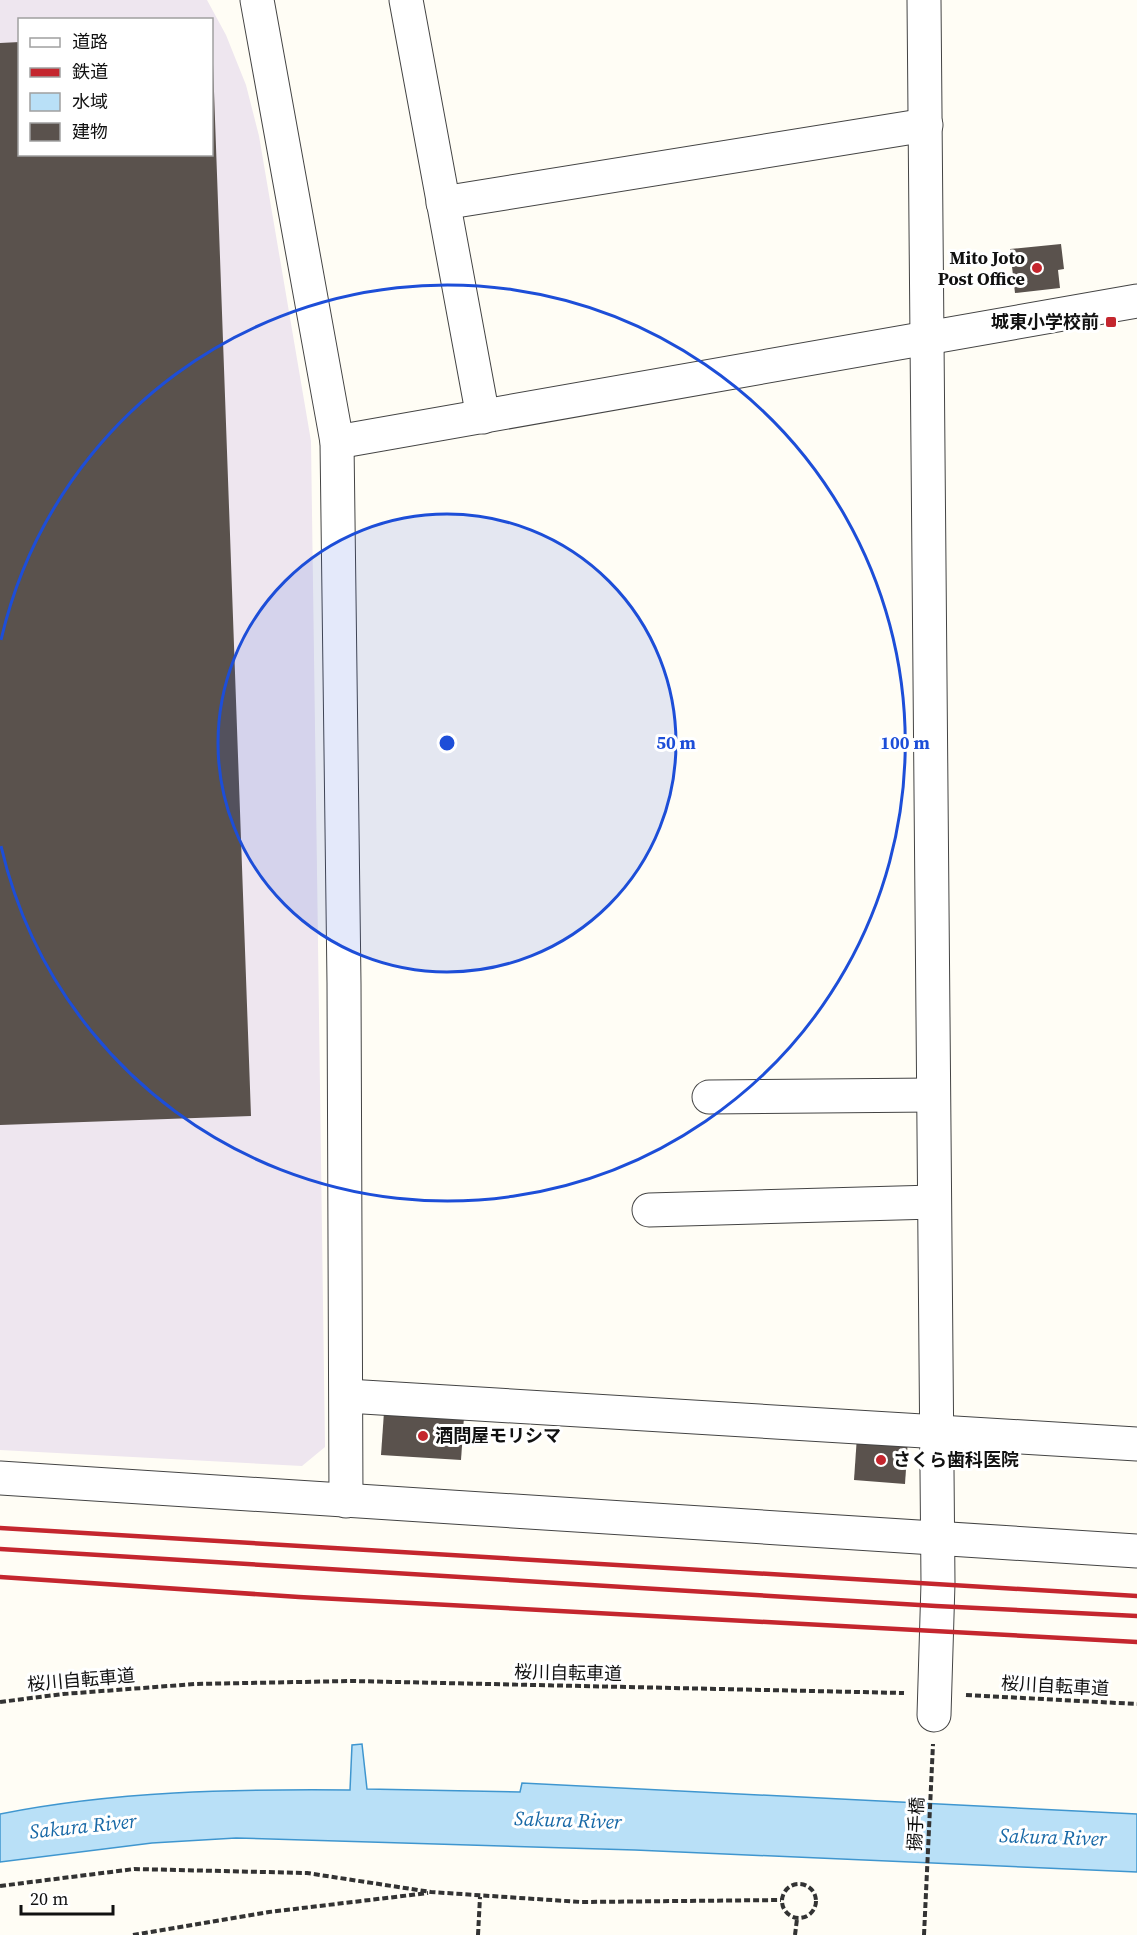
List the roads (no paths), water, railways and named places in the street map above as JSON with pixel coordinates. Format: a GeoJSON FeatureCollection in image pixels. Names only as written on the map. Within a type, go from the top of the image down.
{"type":"FeatureCollection","features":[{"type":"Feature","properties":{"kind":"street"},"geometry":{"type":"LineString","coordinates":[[257,0],[336,442],[347,1396],[346,1501]]}},
{"type":"Feature","properties":{"kind":"street"},"geometry":{"type":"LineString","coordinates":[[406,0],[483,417]]}},
{"type":"Feature","properties":{"kind":"street"},"geometry":{"type":"LineString","coordinates":[[924,0],[937,1538],[934,1704]]}},
{"type":"Feature","properties":{"kind":"street"},"geometry":{"type":"LineString","coordinates":[[443,204],[926,125]]}},
{"type":"Feature","properties":{"kind":"street"},"geometry":{"type":"LineString","coordinates":[[336,442],[1137,301]]}},
{"type":"Feature","properties":{"kind":"street"},"geometry":{"type":"LineString","coordinates":[[709,1097],[933,1095]]}},
{"type":"Feature","properties":{"kind":"street"},"geometry":{"type":"LineString","coordinates":[[650,1210],[934,1202]]}},
{"type":"Feature","properties":{"kind":"street"},"geometry":{"type":"LineString","coordinates":[[347,1396],[1137,1444]]}},
{"type":"Feature","properties":{"kind":"street"},"geometry":{"type":"LineString","coordinates":[[0,1478],[1137,1551]]}},
{"type":"Feature","properties":{"kind":"water","name":"Sakura River"},"geometry":{"type":"Polygon","coordinates":[[[362,1744],[367,1789],[520,1792],[522,1783],[1137,1814],[1137,1872],[635,1850],[236,1838],[152,1843],[0,1862],[0,1814],[43,1806],[130,1796],[218,1791],[350,1790],[352,1745],[362,1744]]]}},
{"type":"Feature","properties":{"kind":"railway"},"geometry":{"type":"LineString","coordinates":[[0,1528],[1137,1596]]}},
{"type":"Feature","properties":{"kind":"railway"},"geometry":{"type":"LineString","coordinates":[[0,1549],[936,1606],[1137,1616]]}},
{"type":"Feature","properties":{"kind":"railway"},"geometry":{"type":"LineString","coordinates":[[0,1577],[299,1597],[1137,1642]]}},
{"type":"Feature","properties":{"kind":"place","name":"Mito Joto Post Office"},"geometry":{"type":"Point","coordinates":[1037,268]}},
{"type":"Feature","properties":{"kind":"place","name":"城東小学校前"},"geometry":{"type":"Point","coordinates":[1111,322]}},
{"type":"Feature","properties":{"kind":"place","name":"酒問屋モリシマ"},"geometry":{"type":"Point","coordinates":[423,1436]}},
{"type":"Feature","properties":{"kind":"place","name":"さくら歯科医院"},"geometry":{"type":"Point","coordinates":[881,1460]}}]}
